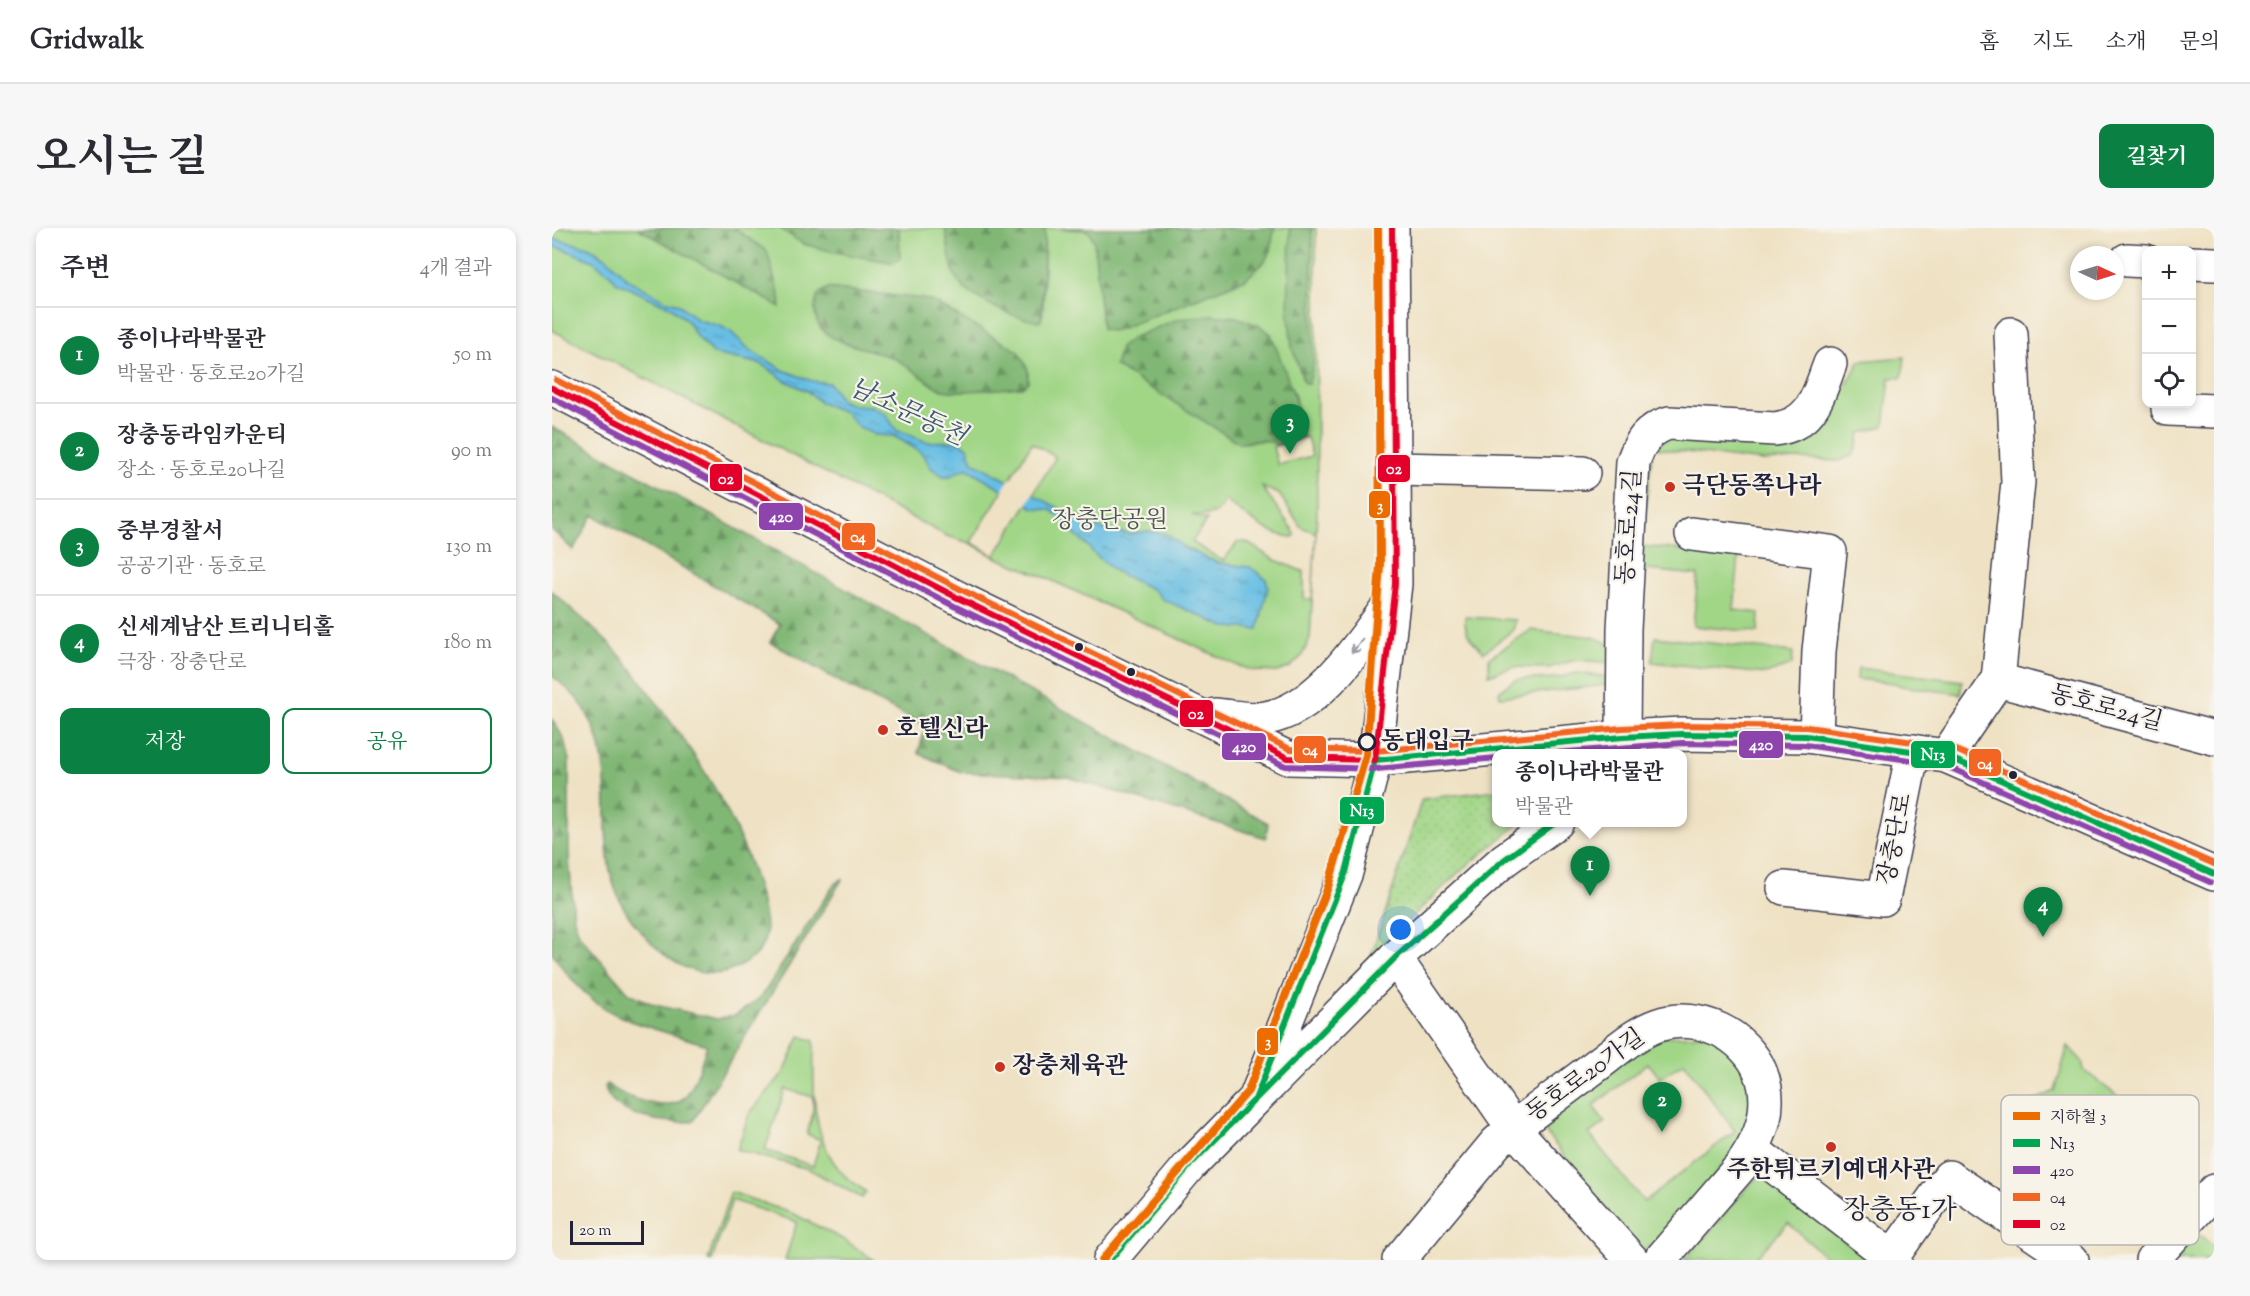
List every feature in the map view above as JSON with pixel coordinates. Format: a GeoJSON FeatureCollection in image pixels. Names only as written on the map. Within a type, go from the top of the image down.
{"type":"FeatureCollection","features":[{"type":"Feature","properties":{"kind":"street"},"geometry":{"type":"LineString","coordinates":[[1256,1097],[1346,872],[1375,760],[1394,592],[1392,228]]}},
{"type":"Feature","properties":{"kind":"street"},"geometry":{"type":"LineString","coordinates":[[2196,263],[2214,264]]}},
{"type":"Feature","properties":{"kind":"street"},"geometry":{"type":"LineString","coordinates":[[1946,756],[1998,680],[2018,482],[2011,334]]}},
{"type":"Feature","properties":{"kind":"street","name":"동호로24길"},"geometry":{"type":"LineString","coordinates":[[1623,737],[1624,629],[1633,462],[1639,445],[1649,432],[1669,423],[1775,429],[1787,427],[1803,419],[1815,404],[1830,364]]}},
{"type":"Feature","properties":{"kind":"street"},"geometry":{"type":"LineString","coordinates":[[552,388],[958,598],[1288,758],[1375,760],[1492,749]]}},
{"type":"Feature","properties":{"kind":"street"},"geometry":{"type":"LineString","coordinates":[[2168,410],[2214,411]]}},
{"type":"Feature","properties":{"kind":"street"},"geometry":{"type":"LineString","coordinates":[[1394,469],[1583,473]]}},
{"type":"Feature","properties":{"kind":"street"},"geometry":{"type":"LineString","coordinates":[[1692,534],[1830,552],[1819,651],[1816,737]]}},
{"type":"Feature","properties":{"kind":"street"},"geometry":{"type":"LineString","coordinates":[[1196,713],[1264,719],[1293,710],[1335,674],[1394,592]]}},
{"type":"Feature","properties":{"kind":"street","name":"동호로24길"},"geometry":{"type":"LineString","coordinates":[[1998,680],[2214,738]]}},
{"type":"Feature","properties":{"kind":"street"},"geometry":{"type":"LineString","coordinates":[[1660,749],[1682,734]]}},
{"type":"Feature","properties":{"kind":"street"},"geometry":{"type":"LineString","coordinates":[[1494,749],[1682,734],[1816,737],[1946,756],[2214,874]]}},
{"type":"Feature","properties":{"kind":"street","name":"장충단로"},"geometry":{"type":"LineString","coordinates":[[1784,888],[1883,899],[1913,751]]}},
{"type":"Feature","properties":{"kind":"street"},"geometry":{"type":"LineString","coordinates":[[1110,1260],[1190,1165],[1395,958],[1504,860],[1550,827]]}},
{"type":"Feature","properties":{"kind":"street","name":"동호로20가길"},"geometry":{"type":"LineString","coordinates":[[1395,958],[1513,1128],[1632,1260]]}},
{"type":"Feature","properties":{"kind":"street","name":"동호로20가길"},"geometry":{"type":"LineString","coordinates":[[1399,1260],[1496,1143],[1633,1038],[1658,1025],[1683,1021],[1707,1024],[1729,1034],[1748,1051],[1760,1071],[1766,1094],[1764,1125],[1753,1150]]}},
{"type":"Feature","properties":{"kind":"street"},"geometry":{"type":"LineString","coordinates":[[1660,1260],[1725,1186],[1753,1150],[1892,1259],[1948,1177],[2001,1212]]}},
{"type":"Feature","properties":{"kind":"street"},"geometry":{"type":"LineString","coordinates":[[2199,1208],[2214,1191]]}},
{"type":"Feature","properties":{"kind":"street"},"geometry":{"type":"LineString","coordinates":[[2050,1245],[2072,1260]]}},
{"type":"Feature","properties":{"kind":"street"},"geometry":{"type":"LineString","coordinates":[[2152,1260],[2165,1245]]}},
{"type":"Feature","properties":{"kind":"green space","name":"장충단공원"},"geometry":{"type":"Polygon","coordinates":[[[552,228],[637,228],[780,307],[781,301],[767,251],[734,228],[779,228],[803,244],[894,263],[900,258],[899,228],[945,228],[952,267],[961,285],[994,307],[1021,318],[1041,321],[1045,228],[1085,230],[1090,233],[1094,242],[1102,329],[1111,331],[1246,279],[1264,262],[1271,251],[1274,228],[1290,228],[1288,309],[1292,348],[1304,383],[1309,384],[1313,365],[1312,228],[1316,228],[1316,533],[1301,527],[1279,494],[1262,487],[1293,530],[1295,535],[1293,537],[1266,529],[1224,500],[1220,510],[1216,513],[1192,515],[1207,520],[1192,542],[1223,561],[1238,542],[1246,542],[1273,559],[1304,572],[1304,599],[1312,600],[1310,639],[1301,657],[1290,667],[1277,672],[1255,671],[1236,665],[1042,576],[995,557],[970,543],[947,536],[552,330],[552,228]],[[828,288],[818,294],[815,311],[818,324],[826,334],[853,346],[897,360],[932,385],[943,390],[970,391],[1022,387],[1028,382],[1028,369],[1018,351],[934,302],[828,288]],[[1212,315],[1178,319],[1134,337],[1120,348],[1115,366],[1239,443],[1267,441],[1276,445],[1304,436],[1295,397],[1271,334],[1260,326],[1236,317],[1212,315]],[[1307,437],[1273,447],[1278,465],[1312,456],[1307,437]],[[1032,443],[971,542],[995,556],[1056,457],[1032,443]]]}},
{"type":"Feature","properties":{"kind":"green space"},"geometry":{"type":"Polygon","coordinates":[[[637,228],[734,228],[767,251],[781,301],[780,307],[637,228]]]}},
{"type":"Feature","properties":{"kind":"green space"},"geometry":{"type":"Polygon","coordinates":[[[779,228],[899,228],[900,258],[894,263],[834,253],[805,244],[779,228]]]}},
{"type":"Feature","properties":{"kind":"green space"},"geometry":{"type":"Polygon","coordinates":[[[945,228],[1045,228],[1041,322],[1021,318],[994,307],[961,285],[952,267],[945,228]]]}},
{"type":"Feature","properties":{"kind":"green space"},"geometry":{"type":"Polygon","coordinates":[[[1062,228],[1274,228],[1271,251],[1264,262],[1246,279],[1111,331],[1102,329],[1094,242],[1086,232],[1062,228]]]}},
{"type":"Feature","properties":{"kind":"green space"},"geometry":{"type":"Polygon","coordinates":[[[1290,228],[1312,228],[1313,365],[1309,384],[1304,383],[1292,348],[1288,309],[1290,228]]]}},
{"type":"Feature","properties":{"kind":"green space"},"geometry":{"type":"Polygon","coordinates":[[[828,288],[934,302],[1018,351],[1028,369],[1028,382],[1022,387],[981,390],[950,391],[938,388],[897,360],[853,346],[826,334],[818,324],[815,311],[818,294],[828,288]]]}},
{"type":"Feature","properties":{"kind":"green space"},"geometry":{"type":"Polygon","coordinates":[[[1212,315],[1242,319],[1264,328],[1269,333],[1284,365],[1304,435],[1276,445],[1263,440],[1239,443],[1115,366],[1119,348],[1134,337],[1178,319],[1212,315]]]}},
{"type":"Feature","properties":{"kind":"green space"},"geometry":{"type":"Polygon","coordinates":[[[1905,357],[1902,378],[1890,378],[1884,426],[1860,433],[1853,455],[1839,461],[1799,459],[1763,461],[1653,448],[1642,535],[1639,458],[1660,436],[1787,442],[1807,438],[1826,422],[1860,361],[1905,357]]]}},
{"type":"Feature","properties":{"kind":"green space"},"geometry":{"type":"Polygon","coordinates":[[[552,427],[1268,823],[1266,838],[1068,777],[961,772],[918,753],[926,726],[844,684],[770,642],[780,624],[593,515],[573,550],[552,530],[552,427]]]}},
{"type":"Feature","properties":{"kind":"green space"},"geometry":{"type":"Polygon","coordinates":[[[1640,546],[1739,555],[1734,610],[1759,613],[1758,632],[1693,626],[1698,575],[1638,569],[1640,546]]]}},
{"type":"Feature","properties":{"kind":"green space"},"geometry":{"type":"Polygon","coordinates":[[[552,591],[602,637],[630,668],[694,755],[731,819],[750,865],[763,907],[766,926],[761,948],[739,967],[726,972],[709,974],[693,971],[677,964],[645,936],[620,901],[611,875],[607,848],[604,766],[598,739],[579,701],[552,676],[552,591]]]}},
{"type":"Feature","properties":{"kind":"green space"},"geometry":{"type":"Polygon","coordinates":[[[1465,617],[1516,620],[1513,630],[1484,652],[1467,633],[1465,617]]]}},
{"type":"Feature","properties":{"kind":"green space"},"geometry":{"type":"Polygon","coordinates":[[[1531,630],[1594,637],[1615,647],[1616,663],[1576,660],[1548,668],[1514,667],[1489,675],[1489,658],[1531,630]]]}},
{"type":"Feature","properties":{"kind":"green space"},"geometry":{"type":"Polygon","coordinates":[[[1655,637],[1793,652],[1792,665],[1766,674],[1652,662],[1655,637]]]}},
{"type":"Feature","properties":{"kind":"green space"},"geometry":{"type":"Polygon","coordinates":[[[1858,668],[1962,681],[1961,694],[1857,679],[1858,668]]]}},
{"type":"Feature","properties":{"kind":"green space"},"geometry":{"type":"Polygon","coordinates":[[[1577,673],[1616,678],[1615,684],[1500,697],[1499,692],[1516,680],[1552,678],[1577,673]]]}},
{"type":"Feature","properties":{"kind":"green space"},"geometry":{"type":"Polygon","coordinates":[[[552,719],[564,739],[569,760],[569,858],[574,919],[580,936],[629,993],[655,1005],[717,1019],[736,1015],[762,996],[834,885],[843,878],[693,1121],[670,1122],[629,1112],[609,1097],[605,1087],[607,1084],[625,1095],[648,1103],[671,1104],[681,1100],[694,1082],[707,1045],[638,1024],[613,1013],[595,1002],[581,989],[552,953],[552,719]]]}},
{"type":"Feature","properties":{"kind":"green space"},"geometry":{"type":"Polygon","coordinates":[[[1492,791],[1492,827],[1515,827],[1458,873],[1371,956],[1422,799],[1492,791]]]}},
{"type":"Feature","properties":{"kind":"green space"},"geometry":{"type":"Polygon","coordinates":[[[1729,1034],[1766,1110],[1661,1244],[1638,1250],[1543,1129],[1541,1107],[1633,1038],[1729,1034]],[[1684,1062],[1660,1078],[1648,1063],[1593,1106],[1605,1122],[1589,1134],[1644,1202],[1735,1131],[1684,1062]]]}},
{"type":"Feature","properties":{"kind":"green space"},"geometry":{"type":"Polygon","coordinates":[[[800,1036],[814,1041],[814,1094],[819,1129],[833,1161],[844,1175],[866,1192],[862,1198],[809,1169],[737,1150],[749,1114],[784,1072],[800,1036]],[[785,1089],[765,1150],[813,1166],[821,1140],[807,1134],[813,1113],[813,1097],[785,1089]]]}},
{"type":"Feature","properties":{"kind":"green space"},"geometry":{"type":"Polygon","coordinates":[[[2068,1046],[2082,1061],[2084,1070],[2116,1095],[2046,1095],[2055,1091],[2068,1046]]]}},
{"type":"Feature","properties":{"kind":"green space"},"geometry":{"type":"Polygon","coordinates":[[[1756,1178],[1768,1179],[1868,1260],[1829,1260],[1788,1223],[1754,1260],[1684,1260],[1756,1178]]]}},
{"type":"Feature","properties":{"kind":"green space"},"geometry":{"type":"Polygon","coordinates":[[[731,1192],[794,1214],[846,1241],[874,1260],[785,1260],[797,1222],[732,1200],[712,1260],[708,1260],[731,1192]]]}},
{"type":"Feature","properties":{"kind":"green space"},"geometry":{"type":"Polygon","coordinates":[[[2199,1234],[2214,1247],[2214,1260],[2170,1260],[2183,1245],[2199,1245],[2199,1234]]]}},
{"type":"Feature","properties":{"kind":"water"},"geometry":{"type":"Polygon","coordinates":[[[552,238],[588,247],[598,252],[627,279],[665,300],[678,304],[698,320],[730,331],[750,350],[783,370],[812,381],[829,383],[842,401],[853,405],[871,406],[886,414],[896,430],[927,442],[957,441],[968,447],[973,462],[1098,528],[1130,534],[1148,531],[1166,534],[1186,548],[1218,563],[1250,567],[1266,579],[1268,587],[1258,629],[1225,627],[1162,599],[1154,590],[1116,572],[1092,552],[1074,534],[1067,523],[1051,510],[1034,508],[968,469],[950,476],[943,476],[931,468],[919,451],[893,436],[875,435],[857,426],[845,412],[821,403],[807,391],[786,381],[761,364],[714,354],[697,337],[687,321],[672,308],[616,282],[610,274],[593,261],[552,246],[552,238]]]}},
{"type":"Feature","properties":{"kind":"pier"},"geometry":{"type":"Polygon","coordinates":[[[1010,478],[1034,492],[1026,506],[1002,491],[1010,478]]]}},
{"type":"Feature","properties":{"kind":"metro line","name":"3"},"geometry":{"type":"LineString","coordinates":[[1102,1260],[1248,1091],[1328,887],[1366,755],[1380,565],[1378,228]]}},
{"type":"Feature","properties":{"kind":"transit line","name":"02"},"geometry":{"type":"LineString","coordinates":[[552,388],[958,598],[1288,758],[1375,760],[1395,584],[1392,228]]}},
{"type":"Feature","properties":{"kind":"transit line","name":"04"},"geometry":{"type":"LineString","coordinates":[[556,380],[962,590],[1290,749],[1375,751],[1622,728],[1682,725],[1807,727],[1949,747],[2214,864]]}},
{"type":"Feature","properties":{"kind":"transit line","name":"420"},"geometry":{"type":"LineString","coordinates":[[552,398],[954,606],[1285,766],[1376,769],[1492,758]]}},
{"type":"Feature","properties":{"kind":"transit line","name":"N13"},"geometry":{"type":"LineString","coordinates":[[1494,749],[1682,734],[1806,736],[1946,756],[2214,874]]}},
{"type":"Feature","properties":{"kind":"transit line","name":"420"},"geometry":{"type":"LineString","coordinates":[[1606,749],[1682,743],[1805,745],[1944,765],[2210,882]]}},
{"type":"Feature","properties":{"kind":"transit line","name":"N13"},"geometry":{"type":"LineString","coordinates":[[1256,1097],[1346,872],[1375,760],[1492,749]]}},
{"type":"Feature","properties":{"kind":"transit line","name":"N13"},"geometry":{"type":"LineString","coordinates":[[1110,1260],[1190,1165],[1395,958],[1504,860],[1549,827]]}},
{"type":"Feature","properties":{"kind":"place","name":"중부경찰서"},"geometry":{"type":"Point","coordinates":[1290,454]}},
{"type":"Feature","properties":{"kind":"place","name":"극단동쪽나라"},"geometry":{"type":"Point","coordinates":[1670,487]}},
{"type":"Feature","properties":{"kind":"place","name":"호텔신라"},"geometry":{"type":"Point","coordinates":[883,730]}},
{"type":"Feature","properties":{"kind":"place","name":"동대입구"},"geometry":{"type":"Point","coordinates":[1367,742]}},
{"type":"Feature","properties":{"kind":"place","name":"종이나라박물관"},"geometry":{"type":"Point","coordinates":[1590,896]}},
{"type":"Feature","properties":{"kind":"place","name":"신세계남산 트리니티홀"},"geometry":{"type":"Point","coordinates":[2043,937]}},
{"type":"Feature","properties":{"kind":"place","name":"장충체육관"},"geometry":{"type":"Point","coordinates":[1000,1067]}},
{"type":"Feature","properties":{"kind":"place","name":"장충동라임카운티"},"geometry":{"type":"Point","coordinates":[1662,1132]}},
{"type":"Feature","properties":{"kind":"place","name":"주한튀르키예대사관"},"geometry":{"type":"Point","coordinates":[1831,1147]}},
{"type":"Feature","properties":{"kind":"district","name":"장충동1가"},"geometry":{"type":"Point","coordinates":[1900,1211]}},
{"type":"Feature","properties":{"kind":"water label","name":"남소문동천"},"geometry":{"type":"Point","coordinates":[907,413]}}]}
